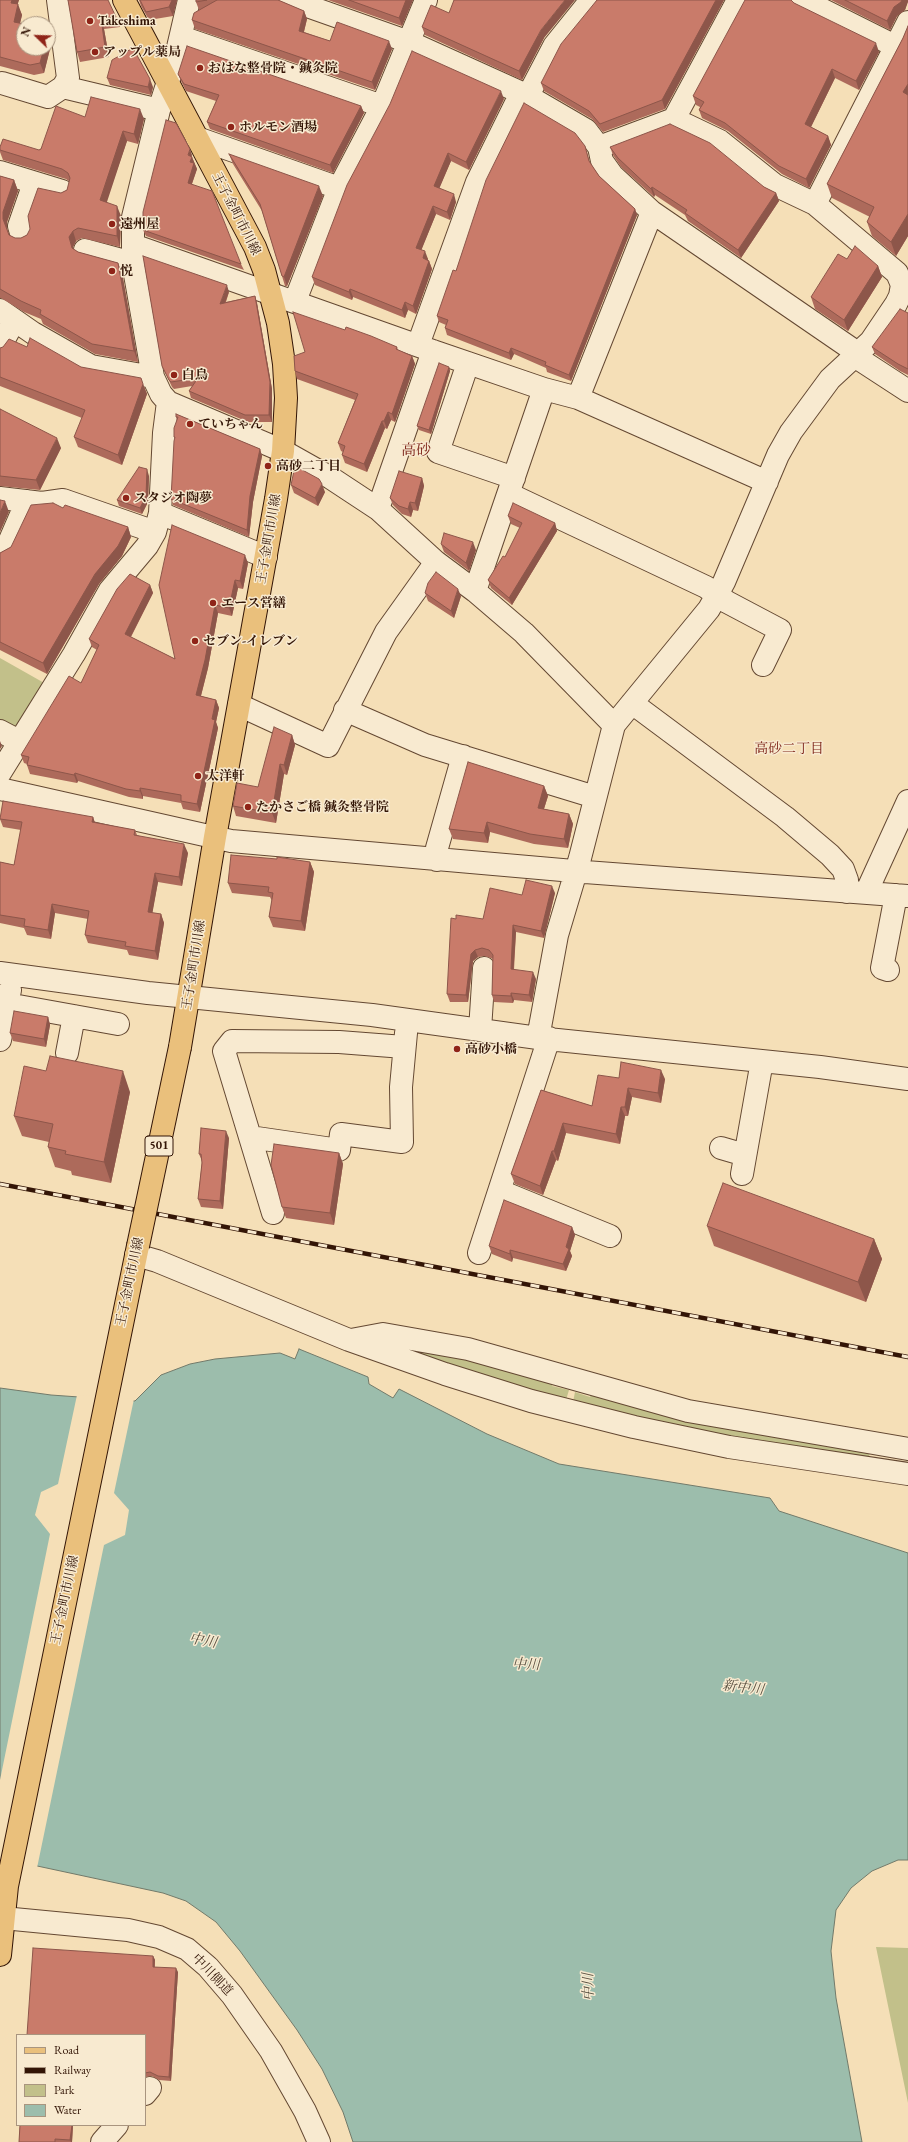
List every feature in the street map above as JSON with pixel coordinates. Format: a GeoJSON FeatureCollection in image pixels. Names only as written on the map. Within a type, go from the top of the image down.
{"type":"FeatureCollection","features":[{"type":"Feature","properties":{"kind":"main road","name":"王子金町市川線"},"geometry":{"type":"LineString","coordinates":[[0,1955],[7,1886],[180,1047],[215,837],[266,557],[283,451],[286,398],[284,364],[272,293],[255,247],[124,0]]}},
{"type":"Feature","properties":{"kind":"street"},"geometry":{"type":"LineString","coordinates":[[2,83],[48,97],[63,87],[68,78],[58,0]]}},
{"type":"Feature","properties":{"kind":"street"},"geometry":{"type":"LineString","coordinates":[[189,0],[181,38],[169,83],[159,110],[135,203],[133,217],[133,254],[153,377],[161,394],[168,402],[283,451],[331,478],[378,510],[436,562],[475,591],[524,633],[614,725]]}},
{"type":"Feature","properties":{"kind":"street"},"geometry":{"type":"LineString","coordinates":[[290,0],[409,42],[524,94],[586,130],[599,147],[602,161],[612,175],[652,212],[859,354],[862,361],[908,391]]}},
{"type":"Feature","properties":{"kind":"street"},"geometry":{"type":"LineString","coordinates":[[295,301],[339,188],[382,106],[426,0]]}},
{"type":"Feature","properties":{"kind":"street"},"geometry":{"type":"LineString","coordinates":[[378,510],[477,182],[516,101],[532,88],[554,46],[591,0]]}},
{"type":"Feature","properties":{"kind":"street"},"geometry":{"type":"LineString","coordinates":[[599,147],[674,119],[738,0]]}},
{"type":"Feature","properties":{"kind":"street"},"geometry":{"type":"LineString","coordinates":[[803,0],[897,47]]}},
{"type":"Feature","properties":{"kind":"street"},"geometry":{"type":"LineString","coordinates":[[815,204],[897,47],[908,22]]}},
{"type":"Feature","properties":{"kind":"street"},"geometry":{"type":"LineString","coordinates":[[181,38],[382,106]]}},
{"type":"Feature","properties":{"kind":"street"},"geometry":{"type":"LineString","coordinates":[[63,87],[159,110]]}},
{"type":"Feature","properties":{"kind":"street"},"geometry":{"type":"LineString","coordinates":[[479,1253],[500,1191],[543,1038],[557,935],[614,725],[708,609],[717,595],[762,480],[790,432],[830,379],[859,354],[871,341],[896,304],[900,296],[902,285],[897,273],[815,204],[775,185],[720,141],[674,119]]}},
{"type":"Feature","properties":{"kind":"street"},"geometry":{"type":"LineString","coordinates":[[197,138],[339,188]]}},
{"type":"Feature","properties":{"kind":"street"},"geometry":{"type":"LineString","coordinates":[[0,172],[62,191]]}},
{"type":"Feature","properties":{"kind":"street"},"geometry":{"type":"LineString","coordinates":[[22,236],[19,226],[34,183]]}},
{"type":"Feature","properties":{"kind":"street"},"geometry":{"type":"LineString","coordinates":[[578,398],[652,212]]}},
{"type":"Feature","properties":{"kind":"street"},"geometry":{"type":"LineString","coordinates":[[85,250],[133,254],[272,293],[468,363],[544,389],[578,398],[762,480]]}},
{"type":"Feature","properties":{"kind":"street"},"geometry":{"type":"LineString","coordinates":[[0,347],[7,315],[91,366],[153,377]]}},
{"type":"Feature","properties":{"kind":"street"},"geometry":{"type":"LineString","coordinates":[[468,363],[438,452],[511,486],[706,587],[727,602],[780,630],[763,665]]}},
{"type":"Feature","properties":{"kind":"street"},"geometry":{"type":"LineString","coordinates":[[475,591],[544,389]]}},
{"type":"Feature","properties":{"kind":"street"},"geometry":{"type":"LineString","coordinates":[[0,773],[74,654],[110,590],[147,546],[158,523],[164,433],[168,402]]}},
{"type":"Feature","properties":{"kind":"street"},"geometry":{"type":"LineString","coordinates":[[0,498],[42,502],[63,500],[158,523],[266,557]]}},
{"type":"Feature","properties":{"kind":"street"},"geometry":{"type":"LineString","coordinates":[[0,552],[7,547],[28,501]]}},
{"type":"Feature","properties":{"kind":"street"},"geometry":{"type":"LineString","coordinates":[[239,705],[328,746],[386,632],[436,562]]}},
{"type":"Feature","properties":{"kind":"street"},"geometry":{"type":"LineString","coordinates":[[632,703],[785,817],[830,855],[843,869],[847,880],[856,893]]}},
{"type":"Feature","properties":{"kind":"street"},"geometry":{"type":"LineString","coordinates":[[345,710],[425,745],[595,797]]}},
{"type":"Feature","properties":{"kind":"street"},"geometry":{"type":"LineString","coordinates":[[0,730],[19,741]]}},
{"type":"Feature","properties":{"kind":"street"},"geometry":{"type":"LineString","coordinates":[[437,860],[437,848],[463,756]]}},
{"type":"Feature","properties":{"kind":"street"},"geometry":{"type":"LineString","coordinates":[[0,789],[231,841],[575,872],[856,893],[902,895],[882,968],[888,970]]}},
{"type":"Feature","properties":{"kind":"street"},"geometry":{"type":"LineString","coordinates":[[856,893],[908,801]]}},
{"type":"Feature","properties":{"kind":"street"},"geometry":{"type":"LineString","coordinates":[[480,1030],[484,968]]}},
{"type":"Feature","properties":{"kind":"street"},"geometry":{"type":"LineString","coordinates":[[0,1040],[7,1004],[6,974],[189,998],[408,1020],[543,1038],[762,1061],[908,1079]]}},
{"type":"Feature","properties":{"kind":"street"},"geometry":{"type":"LineString","coordinates":[[7,1004],[118,1024]]}},
{"type":"Feature","properties":{"kind":"street"},"geometry":{"type":"LineString","coordinates":[[67,1053],[74,1016]]}},
{"type":"Feature","properties":{"kind":"street"},"geometry":{"type":"LineString","coordinates":[[250,1137],[339,1150],[341,1134],[402,1142],[401,1087],[408,1020]]}},
{"type":"Feature","properties":{"kind":"street"},"geometry":{"type":"LineString","coordinates":[[273,1213],[224,1051],[232,1041],[339,1042],[404,1047]]}},
{"type":"Feature","properties":{"kind":"street"},"geometry":{"type":"LineString","coordinates":[[722,1148],[744,1164],[762,1061]]}},
{"type":"Feature","properties":{"kind":"street"},"geometry":{"type":"LineString","coordinates":[[500,1191],[610,1236]]}},
{"type":"Feature","properties":{"kind":"street"},"geometry":{"type":"LineString","coordinates":[[136,1256],[157,1261],[349,1340],[445,1374],[523,1399],[634,1427],[729,1447],[908,1474]]}},
{"type":"Feature","properties":{"kind":"street"},"geometry":{"type":"LineString","coordinates":[[349,1340],[384,1334],[468,1349],[688,1411],[908,1449]]}},
{"type":"Feature","properties":{"kind":"street","name":"中川側道"},"geometry":{"type":"LineString","coordinates":[[3,1918],[128,1930],[158,1937],[187,1949],[208,1967],[232,1995],[267,2045],[305,2110],[319,2142]]}},
{"type":"Feature","properties":{"kind":"street"},"geometry":{"type":"LineString","coordinates":[[102,2142],[116,2126]]}},
{"type":"Feature","properties":{"kind":"green space"},"geometry":{"type":"Polygon","coordinates":[[[0,658],[46,684],[18,729],[0,719],[0,658]]]}},
{"type":"Feature","properties":{"kind":"green space"},"geometry":{"type":"Polygon","coordinates":[[[382,1340],[443,1351],[554,1381],[552,1386],[569,1390],[566,1400],[458,1368],[382,1340]]]}},
{"type":"Feature","properties":{"kind":"green space"},"geometry":{"type":"Polygon","coordinates":[[[575,1392],[590,1397],[592,1392],[870,1451],[869,1458],[745,1439],[636,1418],[573,1402],[575,1392]]]}},
{"type":"Feature","properties":{"kind":"green space"},"geometry":{"type":"Polygon","coordinates":[[[876,1947],[908,1948],[908,2103],[876,1947]]]}},
{"type":"Feature","properties":{"kind":"water"},"geometry":{"type":"Polygon","coordinates":[[[299,1349],[368,1377],[369,1384],[393,1398],[399,1389],[487,1434],[559,1464],[770,1498],[779,1511],[908,1553],[908,1860],[898,1860],[872,1871],[851,1888],[836,1910],[831,1951],[836,1998],[862,2142],[353,2142],[343,2112],[322,2069],[297,2030],[240,1951],[216,1922],[186,1901],[163,1893],[0,1858],[0,1388],[51,1395],[135,1401],[161,1375],[190,1364],[215,1359],[280,1353],[295,1359],[299,1349]]]}},
{"type":"Feature","properties":{"kind":"pier"},"geometry":{"type":"Polygon","coordinates":[[[77,1395],[134,1399],[114,1493],[129,1510],[125,1535],[104,1545],[37,1868],[0,1860],[0,1780],[50,1534],[35,1515],[41,1492],[58,1484],[77,1395]]]}},
{"type":"Feature","properties":{"kind":"building"},"geometry":{"type":"Polygon","coordinates":[[[0,0],[12,0],[11,3],[18,4],[14,22],[16,22],[16,56],[42,56],[40,63],[30,65],[0,57],[0,0]]]}},
{"type":"Feature","properties":{"kind":"building"},"geometry":{"type":"Polygon","coordinates":[[[68,0],[108,0],[116,17],[101,18],[105,47],[77,52],[68,0]]]}},
{"type":"Feature","properties":{"kind":"building"},"geometry":{"type":"Polygon","coordinates":[[[140,0],[172,0],[169,7],[146,12],[140,0]]]}},
{"type":"Feature","properties":{"kind":"building"},"geometry":{"type":"Polygon","coordinates":[[[196,0],[207,0],[196,2],[196,0]]]}},
{"type":"Feature","properties":{"kind":"building"},"geometry":{"type":"Polygon","coordinates":[[[217,0],[278,0],[304,11],[299,31],[330,41],[337,22],[389,41],[372,82],[192,20],[194,13],[217,0]]]}},
{"type":"Feature","properties":{"kind":"building"},"geometry":{"type":"Polygon","coordinates":[[[349,0],[406,0],[399,18],[349,0]]]}},
{"type":"Feature","properties":{"kind":"building"},"geometry":{"type":"Polygon","coordinates":[[[454,0],[565,0],[541,30],[519,71],[422,27],[431,5],[449,13],[454,0]]]}},
{"type":"Feature","properties":{"kind":"building"},"geometry":{"type":"Polygon","coordinates":[[[597,0],[716,0],[662,100],[600,124],[589,111],[541,83],[561,44],[597,0]]]}},
{"type":"Feature","properties":{"kind":"building"},"geometry":{"type":"Polygon","coordinates":[[[745,0],[791,0],[794,3],[876,43],[856,81],[832,69],[805,124],[828,136],[806,179],[779,166],[725,123],[699,110],[704,102],[693,96],[745,0]]]}},
{"type":"Feature","properties":{"kind":"building"},"geometry":{"type":"Polygon","coordinates":[[[845,0],[902,0],[894,7],[887,21],[845,0]]]}},
{"type":"Feature","properties":{"kind":"building"},"geometry":{"type":"Polygon","coordinates":[[[908,26],[908,84],[903,92],[908,95],[908,214],[891,242],[867,222],[874,207],[827,184],[908,26]]]}},
{"type":"Feature","properties":{"kind":"building"},"geometry":{"type":"Polygon","coordinates":[[[187,46],[361,106],[330,165],[207,122],[219,95],[184,84],[178,74],[187,46]]]}},
{"type":"Feature","properties":{"kind":"building"},"geometry":{"type":"Polygon","coordinates":[[[133,48],[150,79],[148,87],[107,78],[112,60],[133,48]]]}},
{"type":"Feature","properties":{"kind":"building"},"geometry":{"type":"Polygon","coordinates":[[[412,51],[501,91],[466,162],[448,153],[434,186],[454,194],[447,212],[433,206],[416,248],[425,251],[423,258],[429,261],[413,306],[405,302],[402,310],[350,289],[349,292],[312,277],[347,185],[390,104],[412,51]]]}},
{"type":"Feature","properties":{"kind":"building"},"geometry":{"type":"Polygon","coordinates":[[[91,97],[140,109],[134,134],[123,131],[100,200],[117,206],[117,236],[78,228],[73,231],[69,237],[72,248],[78,252],[118,263],[134,351],[92,344],[40,314],[41,310],[0,289],[0,176],[14,180],[3,212],[3,219],[9,235],[15,238],[21,238],[27,235],[30,229],[28,216],[38,188],[61,193],[67,190],[70,178],[68,173],[62,169],[0,150],[3,139],[39,150],[41,149],[56,106],[85,117],[91,97]]]}},
{"type":"Feature","properties":{"kind":"building"},"geometry":{"type":"Polygon","coordinates":[[[524,103],[575,133],[585,146],[589,161],[599,176],[635,209],[569,375],[545,365],[546,362],[511,348],[509,353],[445,328],[448,320],[437,316],[453,270],[456,271],[486,180],[524,103]]]}},
{"type":"Feature","properties":{"kind":"building"},"geometry":{"type":"Polygon","coordinates":[[[166,120],[176,123],[190,149],[188,155],[192,157],[190,162],[194,163],[188,183],[212,191],[241,264],[143,230],[143,212],[166,120]]]}},
{"type":"Feature","properties":{"kind":"building"},"geometry":{"type":"Polygon","coordinates":[[[670,124],[710,143],[764,187],[776,193],[738,250],[685,213],[687,210],[652,187],[651,189],[618,158],[610,147],[670,124]]]}},
{"type":"Feature","properties":{"kind":"building"},"geometry":{"type":"Polygon","coordinates":[[[229,154],[319,186],[284,277],[282,276],[260,204],[229,154]]]}},
{"type":"Feature","properties":{"kind":"building"},"geometry":{"type":"Polygon","coordinates":[[[855,246],[878,266],[844,320],[811,297],[838,254],[847,259],[855,246]]]}},
{"type":"Feature","properties":{"kind":"building"},"geometry":{"type":"Polygon","coordinates":[[[143,256],[227,285],[220,304],[255,296],[270,382],[269,415],[245,415],[189,391],[198,378],[171,382],[169,380],[162,366],[143,256]]]}},
{"type":"Feature","properties":{"kind":"building"},"geometry":{"type":"Polygon","coordinates":[[[900,309],[908,313],[908,369],[872,347],[900,309]]]}},
{"type":"Feature","properties":{"kind":"building"},"geometry":{"type":"Polygon","coordinates":[[[293,312],[345,330],[346,327],[371,336],[397,347],[396,349],[412,356],[392,414],[388,412],[384,421],[382,421],[364,464],[342,455],[345,446],[338,443],[358,394],[295,371],[294,356],[305,352],[293,312]]]}},
{"type":"Feature","properties":{"kind":"building"},"geometry":{"type":"Polygon","coordinates":[[[30,338],[81,367],[141,378],[143,384],[118,455],[74,437],[85,410],[0,377],[0,348],[3,347],[9,339],[27,347],[30,338]]]}},
{"type":"Feature","properties":{"kind":"building"},"geometry":{"type":"Polygon","coordinates":[[[439,363],[449,367],[429,430],[417,426],[439,363]]]}},
{"type":"Feature","properties":{"kind":"building"},"geometry":{"type":"Polygon","coordinates":[[[0,409],[57,438],[36,480],[0,476],[0,409]]]}},
{"type":"Feature","properties":{"kind":"building"},"geometry":{"type":"Polygon","coordinates":[[[176,414],[260,449],[250,496],[247,530],[171,499],[175,437],[174,428],[178,417],[176,417],[176,414]]]}},
{"type":"Feature","properties":{"kind":"building"},"geometry":{"type":"Polygon","coordinates":[[[295,466],[319,479],[322,484],[315,498],[291,485],[295,466]]]}},
{"type":"Feature","properties":{"kind":"building"},"geometry":{"type":"Polygon","coordinates":[[[139,467],[147,469],[146,496],[140,508],[117,500],[139,467]]]}},
{"type":"Feature","properties":{"kind":"building"},"geometry":{"type":"Polygon","coordinates":[[[399,471],[422,478],[415,503],[410,502],[408,509],[399,506],[390,498],[399,471]]]}},
{"type":"Feature","properties":{"kind":"building"},"geometry":{"type":"Polygon","coordinates":[[[0,500],[5,501],[0,513],[0,500]]]}},
{"type":"Feature","properties":{"kind":"building"},"geometry":{"type":"Polygon","coordinates":[[[53,503],[63,508],[65,505],[128,527],[118,546],[95,574],[43,663],[0,642],[0,553],[11,547],[31,505],[53,503]]]}},
{"type":"Feature","properties":{"kind":"building"},"geometry":{"type":"Polygon","coordinates":[[[513,503],[555,523],[509,598],[488,580],[503,556],[505,557],[522,523],[508,516],[513,503]]]}},
{"type":"Feature","properties":{"kind":"building"},"geometry":{"type":"Polygon","coordinates":[[[172,525],[245,555],[240,581],[235,580],[229,608],[215,605],[205,660],[196,695],[216,700],[212,719],[215,720],[197,804],[181,801],[181,795],[140,788],[140,791],[126,789],[75,773],[74,775],[27,765],[29,757],[21,755],[69,676],[81,683],[99,645],[89,639],[117,589],[130,574],[150,585],[125,634],[175,659],[159,585],[172,525]]]}},
{"type":"Feature","properties":{"kind":"building"},"geometry":{"type":"Polygon","coordinates":[[[444,533],[473,542],[466,563],[441,544],[444,533]]]}},
{"type":"Feature","properties":{"kind":"building"},"geometry":{"type":"Polygon","coordinates":[[[436,572],[458,589],[451,611],[425,593],[428,583],[436,572]]]}},
{"type":"Feature","properties":{"kind":"building"},"geometry":{"type":"Polygon","coordinates":[[[274,727],[292,735],[284,765],[280,764],[272,813],[233,806],[237,783],[258,787],[274,727]]]}},
{"type":"Feature","properties":{"kind":"building"},"geometry":{"type":"Polygon","coordinates":[[[468,762],[544,786],[538,808],[569,814],[564,839],[530,834],[487,822],[484,833],[449,829],[468,762]]]}},
{"type":"Feature","properties":{"kind":"building"},"geometry":{"type":"Polygon","coordinates":[[[3,801],[93,817],[92,822],[135,830],[134,835],[184,844],[179,877],[155,873],[148,912],[161,914],[155,951],[125,946],[126,942],[85,935],[89,911],[52,904],[48,930],[24,926],[25,919],[0,915],[0,862],[14,865],[22,822],[0,819],[3,801]]]}},
{"type":"Feature","properties":{"kind":"building"},"geometry":{"type":"Polygon","coordinates":[[[231,855],[277,859],[277,857],[310,862],[301,921],[269,917],[273,893],[268,892],[269,887],[228,883],[231,855]]]}},
{"type":"Feature","properties":{"kind":"building"},"geometry":{"type":"Polygon","coordinates":[[[526,880],[552,886],[541,931],[513,925],[511,969],[533,972],[529,995],[511,993],[511,996],[492,995],[493,955],[489,950],[482,948],[475,950],[471,954],[466,995],[447,994],[451,918],[456,919],[456,915],[483,919],[490,888],[522,895],[526,880]]]}},
{"type":"Feature","properties":{"kind":"building"},"geometry":{"type":"Polygon","coordinates":[[[14,1011],[48,1017],[44,1039],[10,1033],[14,1011]]]}},
{"type":"Feature","properties":{"kind":"building"},"geometry":{"type":"Polygon","coordinates":[[[50,1056],[123,1071],[104,1162],[65,1154],[66,1151],[48,1147],[53,1124],[14,1116],[24,1066],[46,1071],[50,1056]]]}},
{"type":"Feature","properties":{"kind":"building"},"geometry":{"type":"Polygon","coordinates":[[[621,1062],[661,1070],[658,1093],[628,1088],[625,1107],[621,1107],[616,1134],[563,1123],[540,1186],[511,1174],[541,1090],[592,1106],[598,1075],[619,1078],[621,1062]]]}},
{"type":"Feature","properties":{"kind":"building"},"geometry":{"type":"Polygon","coordinates":[[[201,1128],[226,1131],[220,1201],[198,1199],[202,1163],[201,1154],[199,1154],[201,1128]]]}},
{"type":"Feature","properties":{"kind":"building"},"geometry":{"type":"Polygon","coordinates":[[[274,1144],[339,1153],[330,1213],[282,1207],[271,1165],[274,1144]]]}},
{"type":"Feature","properties":{"kind":"building"},"geometry":{"type":"Polygon","coordinates":[[[723,1183],[874,1239],[858,1282],[707,1226],[723,1183]]]}},
{"type":"Feature","properties":{"kind":"building"},"geometry":{"type":"Polygon","coordinates":[[[504,1200],[572,1227],[566,1247],[569,1249],[563,1264],[510,1250],[510,1254],[489,1246],[504,1200]]]}},
{"type":"Feature","properties":{"kind":"building"},"geometry":{"type":"Polygon","coordinates":[[[33,1948],[153,1956],[153,1967],[176,1968],[169,2077],[158,2076],[150,2072],[146,2073],[146,2034],[27,2034],[33,1948]]]}},
{"type":"Feature","properties":{"kind":"building"},"geometry":{"type":"Polygon","coordinates":[[[20,2126],[72,2126],[70,2140],[55,2139],[55,2142],[19,2142],[20,2126]]]}},
{"type":"Feature","properties":{"kind":"railway"},"geometry":{"type":"LineString","coordinates":[[0,1184],[908,1357]]}},
{"type":"Feature","properties":{"kind":"place","name":"Takeshima"},"geometry":{"type":"Point","coordinates":[90,21]}},
{"type":"Feature","properties":{"kind":"place","name":"アップル薬局"},"geometry":{"type":"Point","coordinates":[95,52]}},
{"type":"Feature","properties":{"kind":"place","name":"おはな整骨院・鍼灸院"},"geometry":{"type":"Point","coordinates":[200,68]}},
{"type":"Feature","properties":{"kind":"place","name":"ホルモン酒場"},"geometry":{"type":"Point","coordinates":[231,127]}},
{"type":"Feature","properties":{"kind":"place","name":"遠州屋"},"geometry":{"type":"Point","coordinates":[112,224]}},
{"type":"Feature","properties":{"kind":"place","name":"悦"},"geometry":{"type":"Point","coordinates":[112,271]}},
{"type":"Feature","properties":{"kind":"place","name":"白鳥"},"geometry":{"type":"Point","coordinates":[174,375]}},
{"type":"Feature","properties":{"kind":"place","name":"ていちゃん"},"geometry":{"type":"Point","coordinates":[190,424]}},
{"type":"Feature","properties":{"kind":"place","name":"高砂二丁目"},"geometry":{"type":"Point","coordinates":[268,466]}},
{"type":"Feature","properties":{"kind":"place","name":"スタジオ陶夢"},"geometry":{"type":"Point","coordinates":[126,498]}},
{"type":"Feature","properties":{"kind":"place","name":"エース営繕"},"geometry":{"type":"Point","coordinates":[213,603]}},
{"type":"Feature","properties":{"kind":"place","name":"セブン-イレブン"},"geometry":{"type":"Point","coordinates":[195,641]}},
{"type":"Feature","properties":{"kind":"place","name":"太洋軒"},"geometry":{"type":"Point","coordinates":[198,776]}},
{"type":"Feature","properties":{"kind":"place","name":"たかさご橋 鍼灸整骨院"},"geometry":{"type":"Point","coordinates":[248,807]}},
{"type":"Feature","properties":{"kind":"place","name":"高砂小橋"},"geometry":{"type":"Point","coordinates":[457,1049]}},
{"type":"Feature","properties":{"kind":"district","name":"高砂"},"geometry":{"type":"Point","coordinates":[416,451]}},
{"type":"Feature","properties":{"kind":"district","name":"高砂二丁目"},"geometry":{"type":"Point","coordinates":[789,749]}},
{"type":"Feature","properties":{"kind":"water label","name":"中川"},"geometry":{"type":"Point","coordinates":[203,1641]}},
{"type":"Feature","properties":{"kind":"water label","name":"中川"},"geometry":{"type":"Point","coordinates":[526,1665]}},
{"type":"Feature","properties":{"kind":"water label","name":"新中川"},"geometry":{"type":"Point","coordinates":[743,1688]}},
{"type":"Feature","properties":{"kind":"water label","name":"中川"},"geometry":{"type":"Point","coordinates":[589,1987]}}]}
